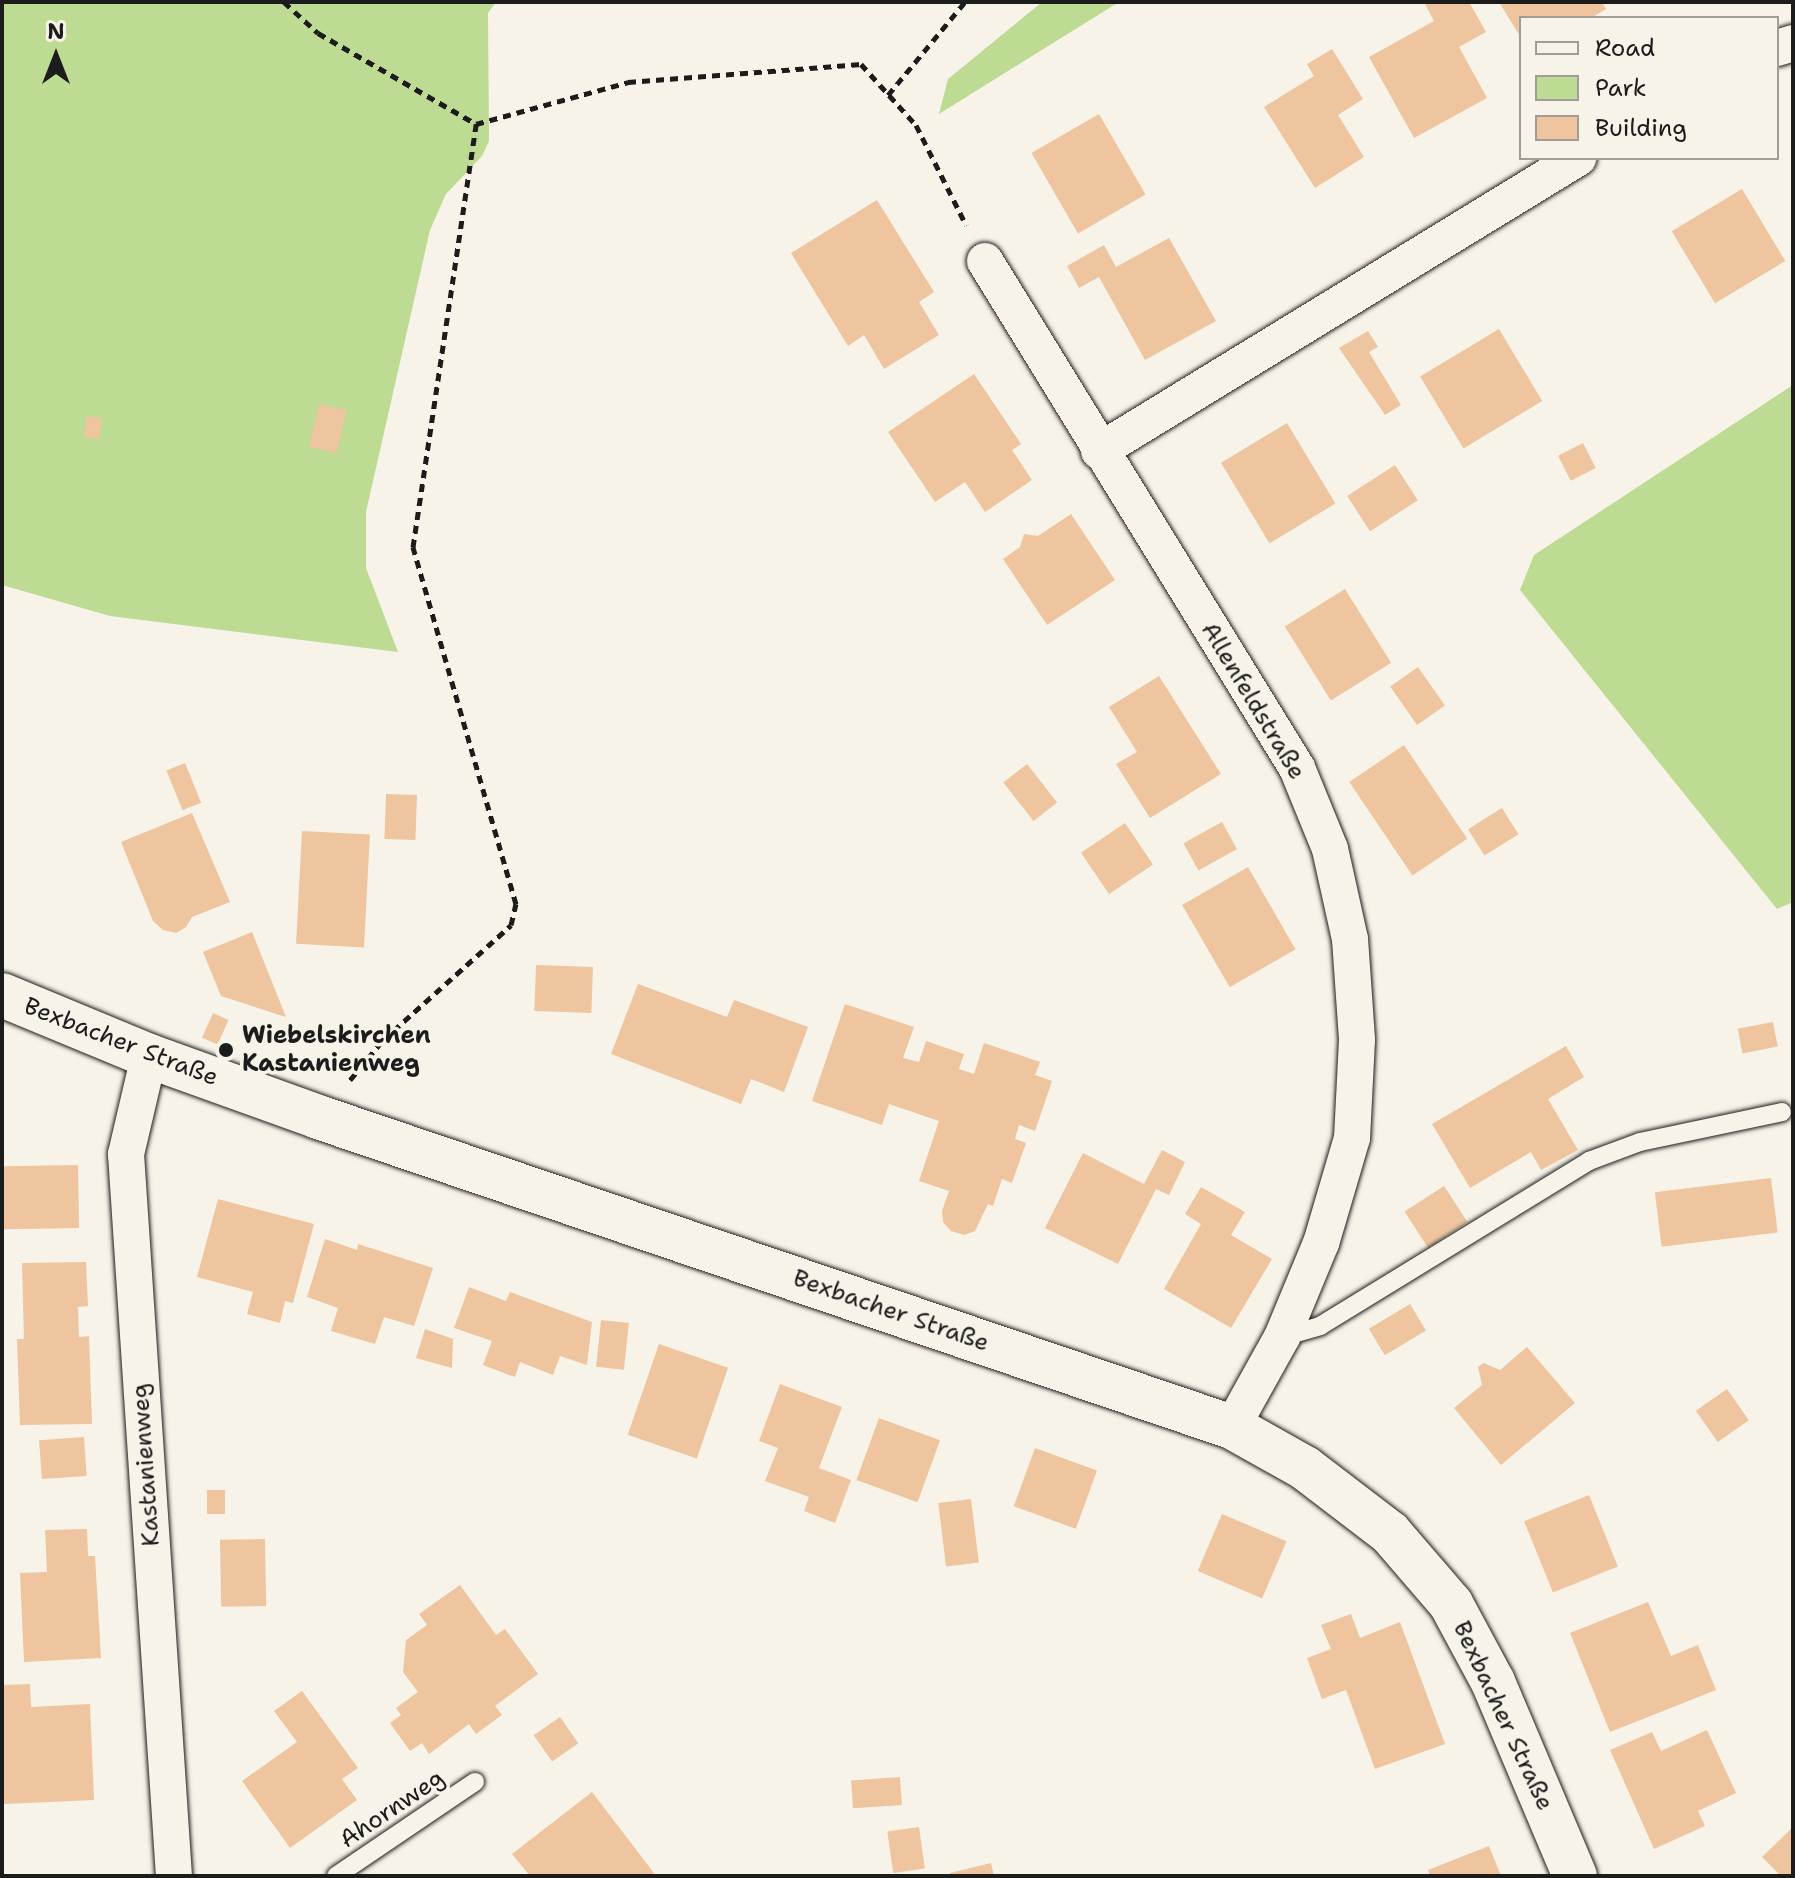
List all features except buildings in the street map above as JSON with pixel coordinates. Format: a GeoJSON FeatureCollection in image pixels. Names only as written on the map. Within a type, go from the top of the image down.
{"type":"FeatureCollection","features":[{"type":"Feature","properties":{"kind":"street"},"geometry":{"type":"LineString","coordinates":[[1099,451],[1575,160]]}},
{"type":"Feature","properties":{"kind":"street","name":"Allenfeldstraße"},"geometry":{"type":"LineString","coordinates":[[985,261],[1099,451],[1297,768],[1330,849],[1350,939],[1357,1040],[1352,1138],[1321,1243],[1282,1337],[1232,1427]]}},
{"type":"Feature","properties":{"kind":"street","name":"Bexbacher Straße"},"geometry":{"type":"LineString","coordinates":[[2,995],[149,1056],[318,1117],[1232,1427],[1305,1468],[1390,1533],[1451,1604],[1493,1682],[1575,1876]]}},
{"type":"Feature","properties":{"kind":"street","name":"Kastanienweg"},"geometry":{"type":"LineString","coordinates":[[149,1056],[126,1154],[174,1876]]}},
{"type":"Feature","properties":{"kind":"lane"},"geometry":{"type":"LineString","coordinates":[[1282,1337],[1320,1326],[1589,1161],[1640,1142],[1782,1112]]}},
{"type":"Feature","properties":{"kind":"lane","name":"Ahornweg"},"geometry":{"type":"LineString","coordinates":[[336,1876],[475,1782]]}},
{"type":"Feature","properties":{"kind":"path"},"geometry":{"type":"LineString","coordinates":[[284,2],[318,33],[476,124],[628,82],[861,64],[916,125],[985,261]]}},
{"type":"Feature","properties":{"kind":"path"},"geometry":{"type":"LineString","coordinates":[[888,95],[965,2]]}},
{"type":"Feature","properties":{"kind":"path"},"geometry":{"type":"LineString","coordinates":[[318,1117],[383,1040],[511,925],[516,904],[413,547],[476,124]]}},
{"type":"Feature","properties":{"kind":"green space"},"geometry":{"type":"Polygon","coordinates":[[[2,2],[496,2],[488,13],[489,141],[482,156],[446,194],[430,230],[366,512],[366,568],[398,652],[110,616],[2,585],[2,2]]]}},
{"type":"Feature","properties":{"kind":"green space"},"geometry":{"type":"Polygon","coordinates":[[[1042,2],[1119,2],[939,114],[948,79],[1042,2]]]}},
{"type":"Feature","properties":{"kind":"green space"},"geometry":{"type":"Polygon","coordinates":[[[1793,385],[1793,902],[1777,909],[1520,590],[1534,555],[1793,385]]]}},
{"type":"Feature","properties":{"kind":"place","name":"Wiebelskirchen Kastanienweg"},"geometry":{"type":"Point","coordinates":[226,1050]}}]}
